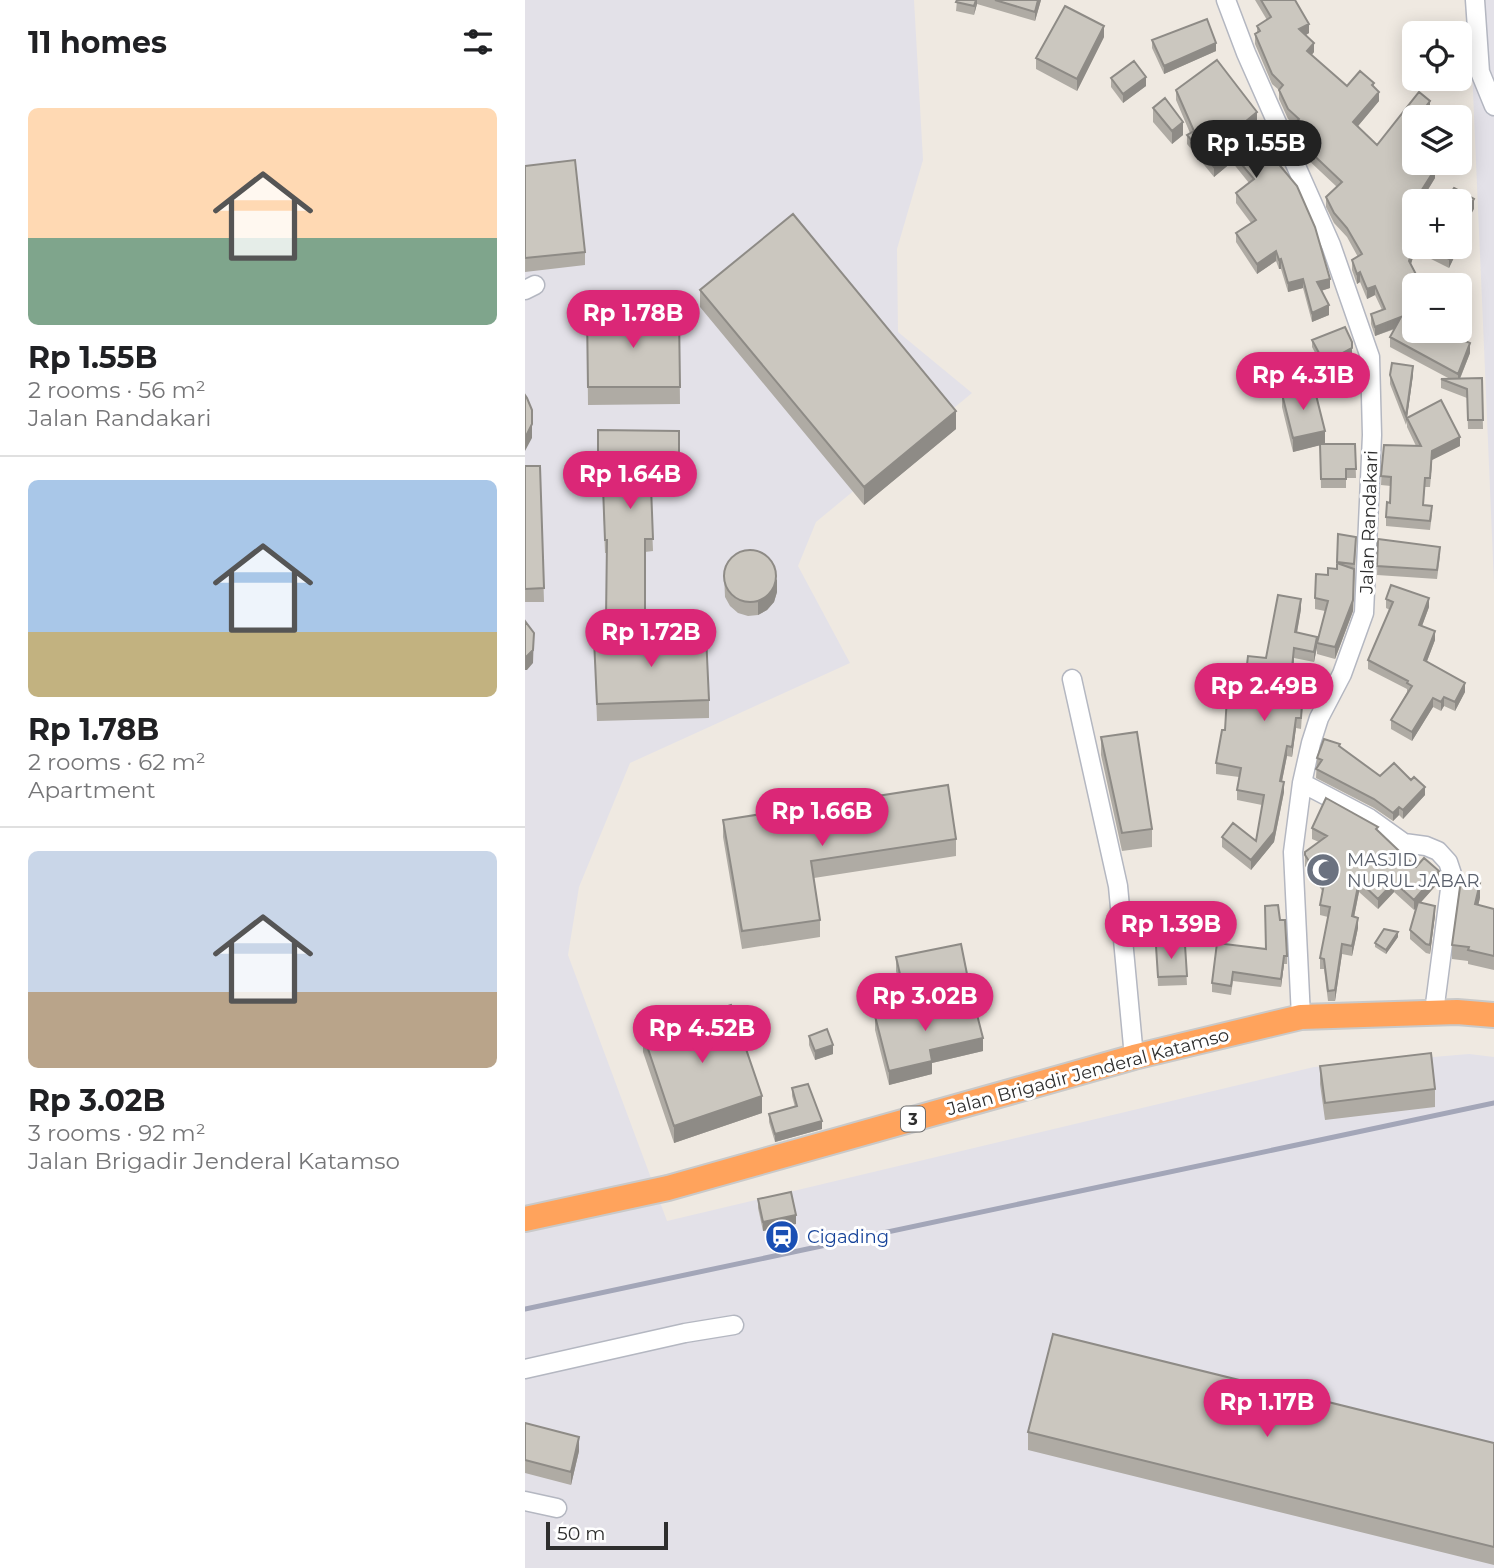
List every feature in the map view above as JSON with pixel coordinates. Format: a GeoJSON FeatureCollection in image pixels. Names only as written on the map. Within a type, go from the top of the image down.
{"type":"FeatureCollection","features":[{"type":"Feature","properties":{"kind":"highway","name":"Jalan Brigadir Jenderal Katamso"},"geometry":{"type":"LineString","coordinates":[[525,1219],[668,1188],[1134,1057],[1301,1017],[1434,1012],[1494,1015]]}},
{"type":"Feature","properties":{"kind":"street","name":"Jalan Randakari"},"geometry":{"type":"LineString","coordinates":[[1226,0],[1246,53],[1331,245],[1370,357],[1372,435],[1364,612],[1342,674],[1315,730],[1302,783],[1293,852],[1301,1017]]}},
{"type":"Feature","properties":{"kind":"street"},"geometry":{"type":"LineString","coordinates":[[1475,0],[1480,72],[1494,106]]}},
{"type":"Feature","properties":{"kind":"street"},"geometry":{"type":"LineString","coordinates":[[1072,679],[1118,886],[1134,1057]]}},
{"type":"Feature","properties":{"kind":"street"},"geometry":{"type":"LineString","coordinates":[[1302,783],[1369,818],[1403,843],[1426,846],[1438,851],[1448,862],[1452,874],[1434,1012]]}},
{"type":"Feature","properties":{"kind":"street"},"geometry":{"type":"LineString","coordinates":[[525,1369],[685,1333],[734,1325]]}},
{"type":"Feature","properties":{"kind":"street"},"geometry":{"type":"LineString","coordinates":[[525,1501],[557,1508]]}},
{"type":"Feature","properties":{"kind":"shaded area"},"geometry":{"type":"Polygon","coordinates":[[[525,0],[914,0],[923,160],[897,249],[898,332],[972,393],[816,522],[798,566],[850,663],[630,763],[579,887],[568,955],[667,1221],[1314,1067],[1469,1054],[1494,1057],[1494,1568],[525,1568],[525,0]]]}},
{"type":"Feature","properties":{"kind":"shaded area"},"geometry":{"type":"Polygon","coordinates":[[[1469,0],[1494,0],[1494,584],[1472,21],[1469,0]]]}},
{"type":"Feature","properties":{"kind":"building"},"geometry":{"type":"Polygon","coordinates":[[[976,0],[974,6],[956,2],[976,0]]]}},
{"type":"Feature","properties":{"kind":"building"},"geometry":{"type":"Polygon","coordinates":[[[995,0],[1038,0],[1035,12],[995,0]]]}},
{"type":"Feature","properties":{"kind":"building"},"geometry":{"type":"Polygon","coordinates":[[[1261,0],[1295,0],[1309,24],[1299,29],[1314,43],[1307,51],[1347,86],[1360,71],[1374,83],[1372,85],[1379,92],[1353,122],[1377,145],[1402,113],[1402,175],[1431,175],[1422,189],[1402,189],[1402,259],[1410,259],[1415,273],[1402,273],[1402,343],[1470,343],[1458,374],[1390,337],[1401,317],[1375,327],[1371,314],[1385,309],[1375,286],[1367,289],[1360,272],[1357,274],[1352,260],[1362,254],[1326,197],[1342,182],[1304,146],[1294,124],[1299,119],[1288,109],[1279,90],[1283,85],[1272,74],[1255,34],[1260,31],[1257,26],[1271,17],[1261,0]]]}},
{"type":"Feature","properties":{"kind":"building"},"geometry":{"type":"Polygon","coordinates":[[[1065,6],[1104,26],[1077,79],[1036,58],[1065,6]]]}},
{"type":"Feature","properties":{"kind":"building"},"geometry":{"type":"Polygon","coordinates":[[[1207,19],[1216,43],[1164,66],[1152,40],[1207,19]]]}},
{"type":"Feature","properties":{"kind":"building"},"geometry":{"type":"Polygon","coordinates":[[[1217,60],[1257,112],[1245,122],[1275,164],[1277,162],[1297,186],[1315,227],[1330,279],[1317,282],[1329,305],[1312,313],[1303,279],[1288,283],[1276,251],[1257,264],[1236,233],[1256,220],[1236,193],[1254,179],[1232,153],[1214,167],[1187,135],[1194,131],[1176,90],[1217,60]]]}},
{"type":"Feature","properties":{"kind":"building"},"geometry":{"type":"Polygon","coordinates":[[[1134,61],[1146,77],[1123,94],[1111,78],[1134,61]]]}},
{"type":"Feature","properties":{"kind":"building"},"geometry":{"type":"Polygon","coordinates":[[[1419,92],[1430,101],[1427,105],[1409,105],[1419,92]]]}},
{"type":"Feature","properties":{"kind":"building"},"geometry":{"type":"Polygon","coordinates":[[[1165,98],[1183,122],[1172,131],[1153,108],[1165,98]]]}},
{"type":"Feature","properties":{"kind":"building"},"geometry":{"type":"Polygon","coordinates":[[[575,160],[585,252],[525,258],[525,166],[575,160]]]}},
{"type":"Feature","properties":{"kind":"building"},"geometry":{"type":"Polygon","coordinates":[[[793,214],[956,411],[864,487],[700,290],[793,214]]]}},
{"type":"Feature","properties":{"kind":"building"},"geometry":{"type":"Polygon","coordinates":[[[587,314],[679,314],[680,387],[588,387],[587,314]]]}},
{"type":"Feature","properties":{"kind":"building"},"geometry":{"type":"Polygon","coordinates":[[[1345,327],[1352,348],[1341,354],[1349,368],[1332,377],[1312,340],[1345,327]]]}},
{"type":"Feature","properties":{"kind":"building"},"geometry":{"type":"Polygon","coordinates":[[[1392,363],[1413,366],[1406,416],[1390,375],[1392,363]]]}},
{"type":"Feature","properties":{"kind":"building"},"geometry":{"type":"Polygon","coordinates":[[[1482,378],[1483,420],[1468,420],[1467,389],[1441,379],[1482,378]]]}},
{"type":"Feature","properties":{"kind":"building"},"geometry":{"type":"Polygon","coordinates":[[[1314,387],[1325,431],[1293,438],[1282,394],[1314,387]]]}},
{"type":"Feature","properties":{"kind":"building"},"geometry":{"type":"Polygon","coordinates":[[[525,395],[532,410],[532,424],[525,438],[525,395]]]}},
{"type":"Feature","properties":{"kind":"building"},"geometry":{"type":"Polygon","coordinates":[[[1441,400],[1460,437],[1432,451],[1430,478],[1425,478],[1423,505],[1432,506],[1430,521],[1386,517],[1387,502],[1390,503],[1391,477],[1381,476],[1384,445],[1421,446],[1407,418],[1441,400]]]}},
{"type":"Feature","properties":{"kind":"building"},"geometry":{"type":"Polygon","coordinates":[[[598,430],[679,431],[679,461],[650,460],[653,539],[645,539],[645,618],[606,618],[607,540],[602,460],[598,460],[598,430]]]}},
{"type":"Feature","properties":{"kind":"building"},"geometry":{"type":"Polygon","coordinates":[[[1320,444],[1355,444],[1356,469],[1346,469],[1346,479],[1321,479],[1320,444]]]}},
{"type":"Feature","properties":{"kind":"building"},"geometry":{"type":"Polygon","coordinates":[[[525,466],[540,466],[544,588],[525,589],[525,466]]]}},
{"type":"Feature","properties":{"kind":"building"},"geometry":{"type":"Polygon","coordinates":[[[1338,534],[1356,537],[1354,564],[1337,562],[1338,534]]]}},
{"type":"Feature","properties":{"kind":"building"},"geometry":{"type":"Polygon","coordinates":[[[1378,539],[1440,547],[1437,570],[1377,566],[1378,539]]]}},
{"type":"Feature","properties":{"kind":"building"},"geometry":{"type":"Polygon","coordinates":[[[750,550],[769,557],[776,576],[769,595],[750,602],[731,595],[724,576],[731,557],[750,550]]]}},
{"type":"Feature","properties":{"kind":"building"},"geometry":{"type":"Polygon","coordinates":[[[1337,563],[1354,569],[1353,600],[1335,647],[1317,643],[1328,601],[1315,598],[1316,574],[1328,575],[1328,568],[1337,569],[1337,563]]]}},
{"type":"Feature","properties":{"kind":"building"},"geometry":{"type":"Polygon","coordinates":[[[1391,585],[1429,598],[1419,625],[1435,631],[1424,660],[1465,683],[1455,702],[1444,697],[1441,702],[1433,698],[1412,732],[1391,720],[1412,686],[1408,681],[1368,660],[1393,602],[1386,599],[1391,585]]]}},
{"type":"Feature","properties":{"kind":"building"},"geometry":{"type":"Polygon","coordinates":[[[1278,595],[1301,599],[1295,632],[1317,637],[1314,652],[1294,648],[1290,688],[1303,690],[1301,718],[1296,718],[1292,747],[1287,746],[1280,781],[1284,782],[1274,832],[1251,860],[1222,837],[1233,823],[1256,841],[1264,795],[1237,790],[1241,768],[1216,763],[1222,730],[1225,730],[1228,680],[1245,682],[1248,656],[1266,658],[1278,595]]]}},
{"type":"Feature","properties":{"kind":"building"},"geometry":{"type":"Polygon","coordinates":[[[525,621],[534,633],[533,650],[525,657],[525,621]]]}},
{"type":"Feature","properties":{"kind":"building"},"geometry":{"type":"Polygon","coordinates":[[[706,635],[709,700],[597,704],[594,639],[706,635]]]}},
{"type":"Feature","properties":{"kind":"building"},"geometry":{"type":"Polygon","coordinates":[[[1137,732],[1152,829],[1122,833],[1101,737],[1137,732]]]}},
{"type":"Feature","properties":{"kind":"building"},"geometry":{"type":"Polygon","coordinates":[[[1324,739],[1340,744],[1339,746],[1380,776],[1394,763],[1411,780],[1414,777],[1425,787],[1403,810],[1399,807],[1393,813],[1374,799],[1316,769],[1322,760],[1317,758],[1324,739]]]}},
{"type":"Feature","properties":{"kind":"building"},"geometry":{"type":"Polygon","coordinates":[[[948,785],[956,839],[811,861],[820,920],[742,931],[723,820],[948,785]]]}},
{"type":"Feature","properties":{"kind":"building"},"geometry":{"type":"Polygon","coordinates":[[[1326,798],[1378,827],[1376,829],[1416,867],[1424,858],[1439,871],[1414,900],[1394,882],[1378,899],[1359,881],[1352,916],[1358,918],[1352,946],[1342,944],[1335,990],[1328,991],[1324,959],[1320,958],[1330,907],[1320,905],[1324,884],[1305,855],[1305,852],[1327,836],[1312,828],[1326,798]]]}},
{"type":"Feature","properties":{"kind":"building"},"geometry":{"type":"Polygon","coordinates":[[[1461,880],[1480,883],[1475,904],[1494,909],[1494,956],[1468,950],[1469,947],[1452,945],[1461,880]]]}},
{"type":"Feature","properties":{"kind":"building"},"geometry":{"type":"Polygon","coordinates":[[[1418,902],[1435,906],[1430,945],[1410,930],[1418,902]]]}},
{"type":"Feature","properties":{"kind":"building"},"geometry":{"type":"Polygon","coordinates":[[[1278,905],[1280,920],[1285,920],[1287,956],[1284,956],[1281,979],[1233,972],[1231,986],[1212,983],[1217,943],[1266,949],[1265,906],[1278,905]]]}},
{"type":"Feature","properties":{"kind":"building"},"geometry":{"type":"Polygon","coordinates":[[[1384,929],[1398,932],[1386,950],[1375,943],[1384,929]]]}},
{"type":"Feature","properties":{"kind":"building"},"geometry":{"type":"Polygon","coordinates":[[[961,944],[967,974],[903,987],[896,957],[961,944]]]}},
{"type":"Feature","properties":{"kind":"building"},"geometry":{"type":"Polygon","coordinates":[[[1185,945],[1187,976],[1158,977],[1156,946],[1185,945]]]}},
{"type":"Feature","properties":{"kind":"building"},"geometry":{"type":"Polygon","coordinates":[[[974,1003],[983,1038],[930,1050],[932,1061],[889,1071],[875,1016],[919,1006],[921,1016],[974,1003]]]}},
{"type":"Feature","properties":{"kind":"building"},"geometry":{"type":"Polygon","coordinates":[[[731,1005],[762,1096],[674,1126],[643,1034],[731,1005]]]}},
{"type":"Feature","properties":{"kind":"building"},"geometry":{"type":"Polygon","coordinates":[[[827,1029],[833,1045],[815,1051],[809,1036],[827,1029]]]}},
{"type":"Feature","properties":{"kind":"building"},"geometry":{"type":"Polygon","coordinates":[[[1431,1053],[1435,1089],[1325,1103],[1320,1066],[1431,1053]]]}},
{"type":"Feature","properties":{"kind":"building"},"geometry":{"type":"Polygon","coordinates":[[[808,1084],[822,1121],[775,1134],[769,1114],[797,1106],[792,1088],[808,1084]]]}},
{"type":"Feature","properties":{"kind":"building"},"geometry":{"type":"Polygon","coordinates":[[[791,1192],[796,1215],[763,1222],[758,1199],[791,1192]]]}},
{"type":"Feature","properties":{"kind":"building"},"geometry":{"type":"Polygon","coordinates":[[[1053,1334],[1494,1443],[1494,1547],[1028,1432],[1053,1334]]]}},
{"type":"Feature","properties":{"kind":"building"},"geometry":{"type":"Polygon","coordinates":[[[525,1423],[579,1437],[571,1472],[525,1460],[525,1423]]]}},
{"type":"Feature","properties":{"kind":"railway"},"geometry":{"type":"LineString","coordinates":[[525,1309],[1494,1103]]}},
{"type":"Feature","properties":{"kind":"place","name":"MASJID NURUL JABAR"},"geometry":{"type":"Point","coordinates":[1323,870]}},
{"type":"Feature","properties":{"kind":"place","name":"Cigading"},"geometry":{"type":"Point","coordinates":[782,1237]}}]}
